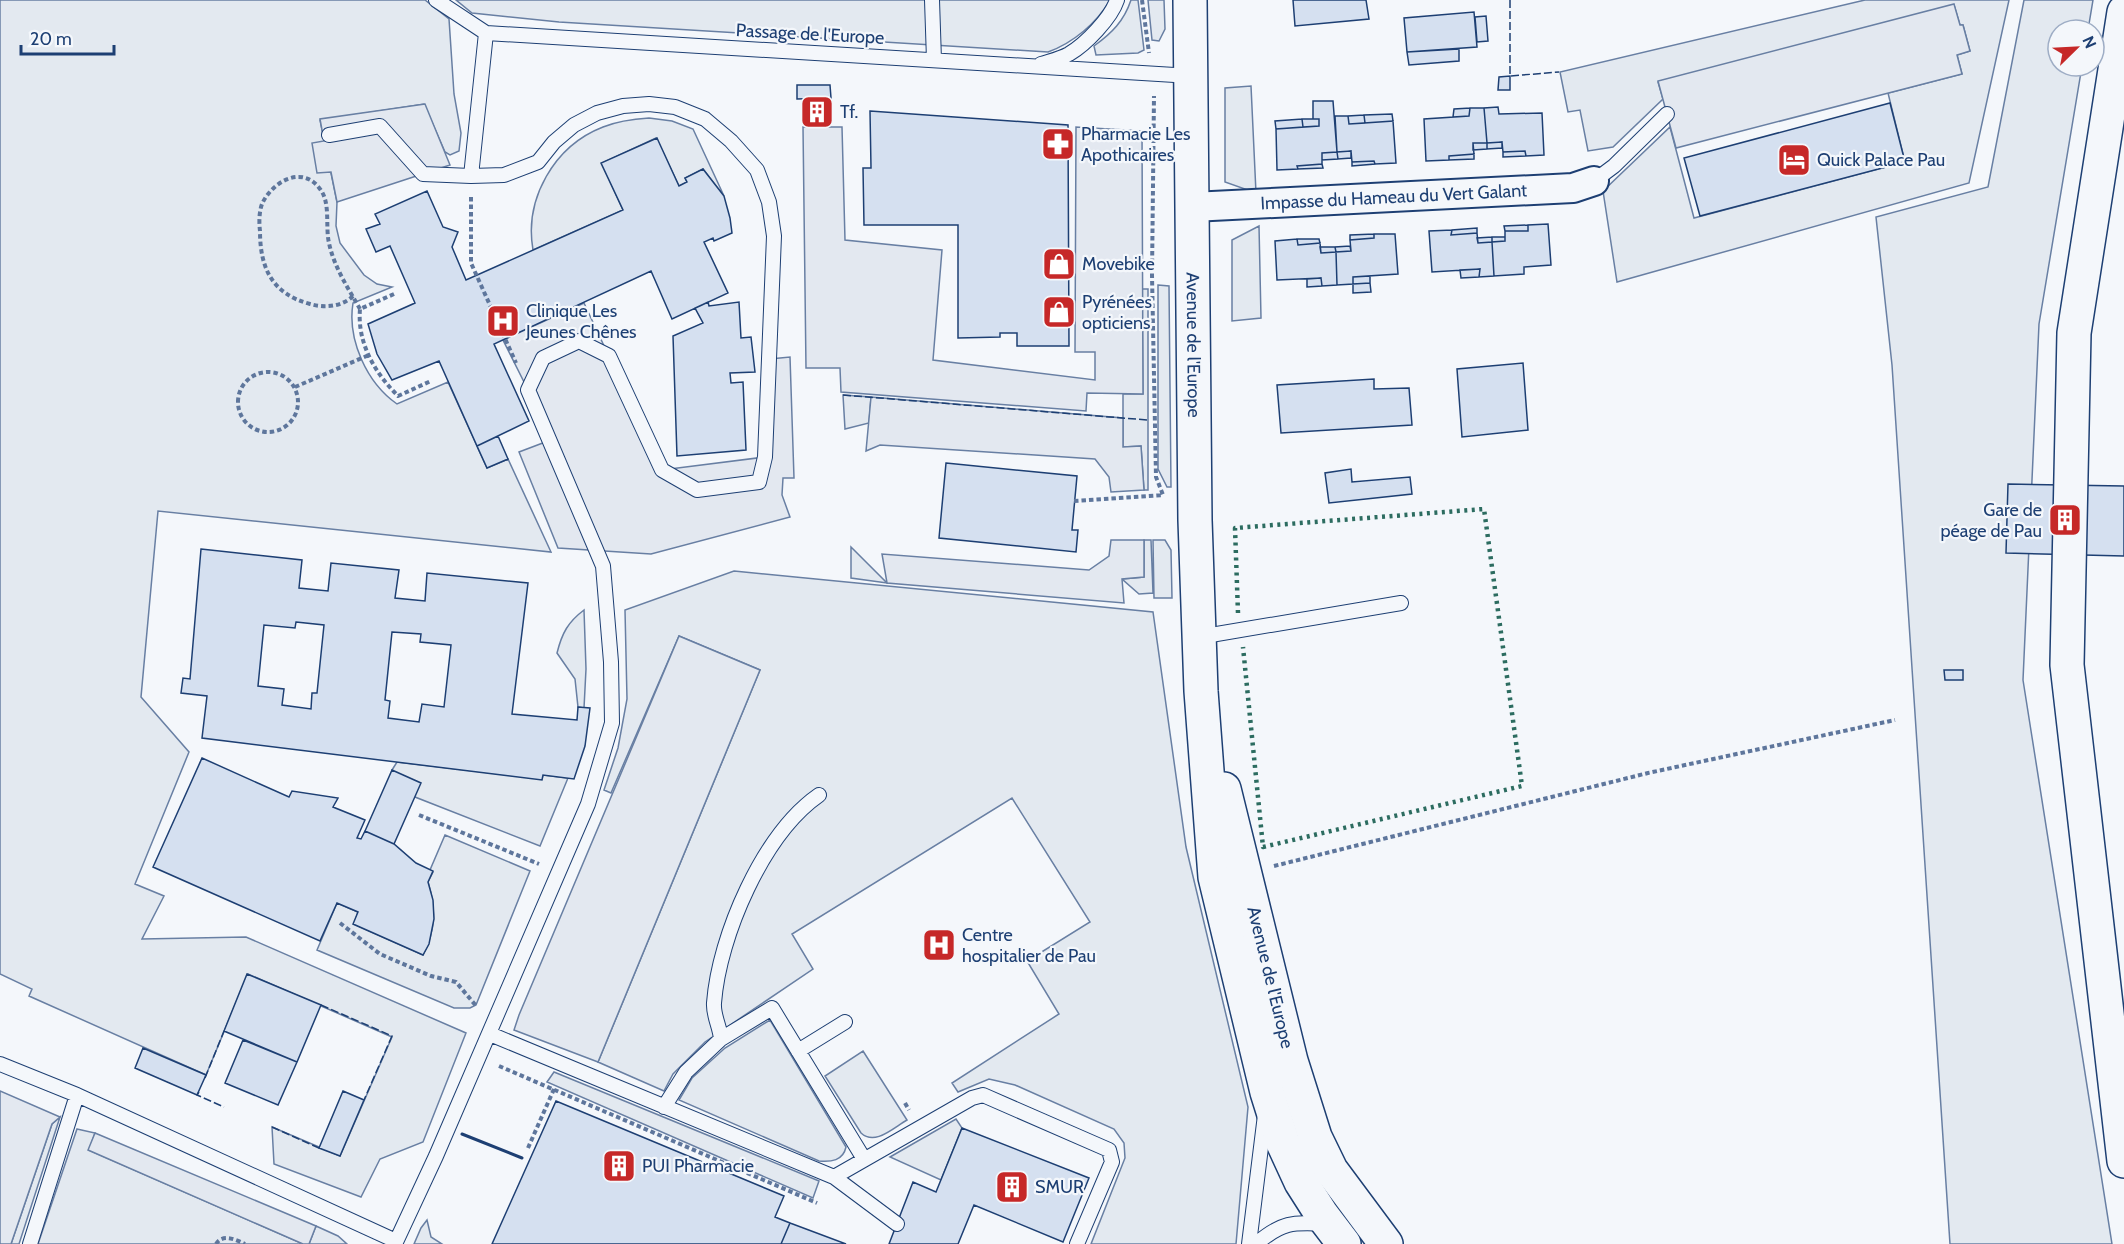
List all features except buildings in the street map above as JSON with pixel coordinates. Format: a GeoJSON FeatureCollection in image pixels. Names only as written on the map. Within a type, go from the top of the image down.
{"type":"FeatureCollection","features":[{"type":"Feature","properties":{"kind":"main road","name":"Avenue de l'Europe"},"geometry":{"type":"LineString","coordinates":[[1190,0],[1194,496],[1201,691],[1215,877],[1267,1092],[1283,1143],[1301,1182],[1337,1234]]}},
{"type":"Feature","properties":{"kind":"main road"},"geometry":{"type":"LineString","coordinates":[[2124,12],[2074,333],[2067,665],[2124,1161]]}},
{"type":"Feature","properties":{"kind":"main road","name":"Avenue de l'Europe"},"geometry":{"type":"LineString","coordinates":[[1201,691],[1291,1061],[1315,1137],[1331,1170],[1386,1244]]}},
{"type":"Feature","properties":{"kind":"street","name":"Impasse du Hameau du Vert Galant"},"geometry":{"type":"LineString","coordinates":[[1192,207],[1573,188],[1594,181]]}},
{"type":"Feature","properties":{"kind":"lane","name":"Passage de l'Europe"},"geometry":{"type":"LineString","coordinates":[[436,0],[486,33],[1191,76]]}},
{"type":"Feature","properties":{"kind":"lane"},"geometry":{"type":"LineString","coordinates":[[932,0],[934,60]]}},
{"type":"Feature","properties":{"kind":"lane"},"geometry":{"type":"LineString","coordinates":[[1035,66],[1069,54],[1100,26],[1113,11],[1117,0]]}},
{"type":"Feature","properties":{"kind":"lane"},"geometry":{"type":"LineString","coordinates":[[471,176],[486,33]]}},
{"type":"Feature","properties":{"kind":"lane"},"geometry":{"type":"LineString","coordinates":[[0,1064],[77,1095],[396,1243],[480,1057],[588,804],[612,723],[611,662],[603,566],[528,390],[543,358],[579,341],[609,356],[662,470],[697,490],[759,482],[765,457],[774,236],[768,202],[757,170],[731,141],[705,119],[675,107],[649,104],[623,106],[597,113],[561,136],[538,162],[504,175],[423,174],[380,126],[329,135]]}},
{"type":"Feature","properties":{"kind":"lane"},"geometry":{"type":"LineString","coordinates":[[1594,181],[1614,166],[1667,114]]}},
{"type":"Feature","properties":{"kind":"lane"},"geometry":{"type":"LineString","coordinates":[[1199,638],[1401,603]]}},
{"type":"Feature","properties":{"kind":"lane"},"geometry":{"type":"LineString","coordinates":[[721,1039],[713,1007],[717,974],[732,925],[751,882],[775,839],[805,805],[819,795]]}},
{"type":"Feature","properties":{"kind":"lane"},"geometry":{"type":"LineString","coordinates":[[664,1107],[686,1072],[721,1039],[772,1008],[864,1159]]}},
{"type":"Feature","properties":{"kind":"lane"},"geometry":{"type":"LineString","coordinates":[[798,1051],[845,1022]]}},
{"type":"Feature","properties":{"kind":"lane"},"geometry":{"type":"LineString","coordinates":[[491,1031],[664,1107],[834,1177],[897,1224]]}},
{"type":"Feature","properties":{"kind":"lane"},"geometry":{"type":"LineString","coordinates":[[1249,1244],[1267,1092]]}},
{"type":"Feature","properties":{"kind":"lane"},"geometry":{"type":"LineString","coordinates":[[30,1244],[77,1095]]}},
{"type":"Feature","properties":{"kind":"lane"},"geometry":{"type":"LineString","coordinates":[[834,1177],[972,1098],[983,1095],[1109,1150],[1112,1162],[1077,1244]]}},
{"type":"Feature","properties":{"kind":"lane"},"geometry":{"type":"LineString","coordinates":[[1256,1244],[1286,1224],[1300,1222],[1337,1234]]}},
{"type":"Feature","properties":{"kind":"path"},"geometry":{"type":"LineString","coordinates":[[1074,501],[1163,495],[1156,477],[1152,275],[1154,74],[1147,47],[1142,0]]}},
{"type":"Feature","properties":{"kind":"path"},"geometry":{"type":"LineString","coordinates":[[353,296],[339,305],[313,305],[287,296],[272,280],[262,254],[260,215],[261,205],[273,189],[281,183],[294,176],[301,177],[321,190],[327,208],[329,243],[336,266],[353,296],[360,309],[361,332],[377,372],[398,396],[431,381]]}},
{"type":"Feature","properties":{"kind":"path"},"geometry":{"type":"LineString","coordinates":[[471,176],[471,263],[528,390]]}},
{"type":"Feature","properties":{"kind":"path"},"geometry":{"type":"LineString","coordinates":[[360,309],[394,294]]}},
{"type":"Feature","properties":{"kind":"path"},"geometry":{"type":"LineString","coordinates":[[295,387],[369,356]]}},
{"type":"Feature","properties":{"kind":"path"},"geometry":{"type":"LineString","coordinates":[[265,372],[276,373],[295,387],[298,399],[297,412],[291,423],[280,430],[269,432],[258,430],[248,424],[241,415],[238,404],[240,393],[245,383],[254,376],[265,372]]}},
{"type":"Feature","properties":{"kind":"path"},"geometry":{"type":"LineString","coordinates":[[1244,870],[1287,864],[1648,773],[1895,720]]}},
{"type":"Feature","properties":{"kind":"path"},"geometry":{"type":"LineString","coordinates":[[420,815],[559,872]]}},
{"type":"Feature","properties":{"kind":"path"},"geometry":{"type":"LineString","coordinates":[[340,923],[380,954],[431,976],[456,982],[491,1031]]}},
{"type":"Feature","properties":{"kind":"path"},"geometry":{"type":"LineString","coordinates":[[480,1057],[817,1203]]}},
{"type":"Feature","properties":{"kind":"path"},"geometry":{"type":"LineString","coordinates":[[528,1148],[554,1089]]}},
{"type":"Feature","properties":{"kind":"path"},"geometry":{"type":"LineString","coordinates":[[216,1244],[218,1240],[225,1238],[245,1244]]}},
{"type":"Feature","properties":{"kind":"shaded area"},"geometry":{"type":"Polygon","coordinates":[[[0,0],[425,0],[449,19],[454,94],[461,133],[459,151],[450,155],[445,152],[424,104],[320,120],[337,202],[336,226],[340,243],[364,275],[377,284],[392,287],[353,303],[353,331],[356,346],[368,373],[386,395],[397,404],[448,382],[487,468],[508,459],[551,552],[158,511],[141,697],[189,752],[135,884],[164,896],[142,939],[246,937],[466,1033],[423,1142],[380,1159],[361,1197],[274,1164],[272,1127],[340,1156],[392,1037],[248,974],[206,1075],[29,996],[32,989],[0,974],[0,0]]]}},
{"type":"Feature","properties":{"kind":"shaded area"},"geometry":{"type":"Polygon","coordinates":[[[456,0],[1110,0],[1084,31],[1048,52],[559,22],[472,13],[456,0]]]}},
{"type":"Feature","properties":{"kind":"shaded area"},"geometry":{"type":"Polygon","coordinates":[[[1131,0],[1138,0],[1144,50],[1138,53],[1096,55],[1094,46],[1117,26],[1131,0]]]}},
{"type":"Feature","properties":{"kind":"shaded area"},"geometry":{"type":"Polygon","coordinates":[[[1148,0],[1164,0],[1165,29],[1159,41],[1152,40],[1148,0]]]}},
{"type":"Feature","properties":{"kind":"shaded area"},"geometry":{"type":"Polygon","coordinates":[[[1865,0],[2009,0],[1969,183],[1617,282],[1603,191],[1670,127],[1694,218],[1905,162],[1888,93],[1962,74],[1957,55],[1970,51],[1963,25],[1960,25],[1954,5],[1658,82],[1663,99],[1613,147],[1588,151],[1580,110],[1568,112],[1560,72],[1865,0]]]}},
{"type":"Feature","properties":{"kind":"shaded area"},"geometry":{"type":"Polygon","coordinates":[[[2024,0],[2093,0],[2090,18],[2046,18],[2046,78],[2080,78],[2039,324],[2023,680],[2112,1244],[1950,1244],[1892,365],[1876,217],[1988,187],[2024,0]]]}},
{"type":"Feature","properties":{"kind":"shaded area"},"geometry":{"type":"Polygon","coordinates":[[[1954,4],[1970,51],[1957,55],[1962,74],[1676,148],[1658,81],[1954,4]]]}},
{"type":"Feature","properties":{"kind":"shaded area"},"geometry":{"type":"Polygon","coordinates":[[[1251,86],[1256,193],[1225,182],[1225,88],[1251,86]]]}},
{"type":"Feature","properties":{"kind":"shaded area"},"geometry":{"type":"Polygon","coordinates":[[[425,104],[450,165],[337,202],[331,172],[317,173],[312,143],[324,141],[320,119],[425,104]]]}},
{"type":"Feature","properties":{"kind":"shaded area"},"geometry":{"type":"Polygon","coordinates":[[[649,118],[672,121],[693,129],[724,196],[703,169],[685,178],[687,182],[679,186],[656,138],[602,163],[623,210],[533,250],[531,231],[533,212],[546,176],[557,161],[570,147],[603,127],[614,123],[649,118]]]}},
{"type":"Feature","properties":{"kind":"shaded area"},"geometry":{"type":"Polygon","coordinates":[[[803,127],[842,127],[845,240],[942,250],[933,360],[1095,380],[1095,352],[1075,352],[1076,127],[1142,131],[1143,394],[1087,393],[1086,411],[841,392],[840,368],[806,368],[803,127]]]}},
{"type":"Feature","properties":{"kind":"shaded area"},"geometry":{"type":"Polygon","coordinates":[[[1259,226],[1261,318],[1232,321],[1232,240],[1259,226]]]}},
{"type":"Feature","properties":{"kind":"shaded area"},"geometry":{"type":"Polygon","coordinates":[[[1158,285],[1169,286],[1171,487],[1167,487],[1158,469],[1158,285]]]}},
{"type":"Feature","properties":{"kind":"shaded area"},"geometry":{"type":"Polygon","coordinates":[[[1142,289],[1148,289],[1148,490],[1144,490],[1141,446],[1123,447],[1123,394],[1143,394],[1142,289]]]}},
{"type":"Feature","properties":{"kind":"shaded area"},"geometry":{"type":"Polygon","coordinates":[[[584,303],[662,470],[765,457],[770,359],[790,357],[794,478],[783,478],[782,495],[790,517],[651,554],[558,548],[519,452],[548,441],[528,390],[503,340],[584,303]]]}},
{"type":"Feature","properties":{"kind":"shaded area"},"geometry":{"type":"Polygon","coordinates":[[[843,395],[871,397],[869,423],[845,429],[843,395]]]}},
{"type":"Feature","properties":{"kind":"shaded area"},"geometry":{"type":"Polygon","coordinates":[[[871,397],[1123,418],[1123,447],[1141,446],[1144,490],[1111,492],[1109,477],[1095,459],[880,445],[866,451],[871,397]]]}},
{"type":"Feature","properties":{"kind":"shaded area"},"geometry":{"type":"Polygon","coordinates":[[[1111,540],[1144,540],[1144,577],[1122,579],[1124,603],[887,583],[882,554],[1089,570],[1109,556],[1111,540]]]}},
{"type":"Feature","properties":{"kind":"shaded area"},"geometry":{"type":"Polygon","coordinates":[[[1144,540],[1151,540],[1153,593],[1139,594],[1122,579],[1144,577],[1144,540]]]}},
{"type":"Feature","properties":{"kind":"shaded area"},"geometry":{"type":"Polygon","coordinates":[[[1153,540],[1165,540],[1171,550],[1172,598],[1154,598],[1153,540]]]}},
{"type":"Feature","properties":{"kind":"shaded area"},"geometry":{"type":"Polygon","coordinates":[[[851,547],[887,583],[851,578],[851,547]]]}},
{"type":"Feature","properties":{"kind":"shaded area"},"geometry":{"type":"Polygon","coordinates":[[[734,571],[1153,612],[1186,847],[1248,1107],[1236,1244],[1091,1244],[1125,1158],[1124,1143],[1114,1129],[1015,1085],[989,1079],[958,1092],[952,1083],[1059,1014],[1027,961],[1090,922],[1012,798],[792,934],[813,969],[705,1042],[673,1074],[664,1091],[598,1062],[760,670],[679,636],[611,793],[604,790],[618,748],[627,699],[625,610],[734,571]]]}},
{"type":"Feature","properties":{"kind":"shaded area"},"geometry":{"type":"Polygon","coordinates":[[[584,610],[586,669],[584,708],[578,707],[575,679],[557,653],[566,628],[584,610]]]}},
{"type":"Feature","properties":{"kind":"shaded area"},"geometry":{"type":"Polygon","coordinates":[[[679,636],[760,670],[598,1062],[514,1030],[679,636]]]}},
{"type":"Feature","properties":{"kind":"shaded area"},"geometry":{"type":"Polygon","coordinates":[[[397,762],[542,779],[543,775],[568,778],[540,846],[415,797],[392,770],[397,762]]]}},
{"type":"Feature","properties":{"kind":"shaded area"},"geometry":{"type":"Polygon","coordinates":[[[445,835],[530,871],[476,1005],[470,1008],[454,1008],[317,950],[337,903],[358,912],[354,924],[423,955],[430,937],[433,919],[428,882],[433,872],[430,870],[445,835]]]}},
{"type":"Feature","properties":{"kind":"shaded area"},"geometry":{"type":"Polygon","coordinates":[[[770,1020],[846,1147],[836,1160],[819,1161],[679,1100],[692,1078],[725,1048],[770,1020]]]}},
{"type":"Feature","properties":{"kind":"shaded area"},"geometry":{"type":"Polygon","coordinates":[[[863,1051],[907,1120],[884,1134],[872,1138],[861,1133],[825,1076],[863,1051]]]}},
{"type":"Feature","properties":{"kind":"shaded area"},"geometry":{"type":"Polygon","coordinates":[[[554,1072],[819,1181],[813,1198],[547,1082],[554,1072]]]}},
{"type":"Feature","properties":{"kind":"shaded area"},"geometry":{"type":"Polygon","coordinates":[[[0,1091],[60,1117],[52,1124],[11,1244],[0,1244],[0,1091]]]}},
{"type":"Feature","properties":{"kind":"shaded area"},"geometry":{"type":"Polygon","coordinates":[[[60,1117],[19,1244],[11,1244],[52,1124],[60,1117]]]}},
{"type":"Feature","properties":{"kind":"shaded area"},"geometry":{"type":"Polygon","coordinates":[[[956,1119],[962,1128],[941,1180],[890,1157],[956,1119]]]}},
{"type":"Feature","properties":{"kind":"shaded area"},"geometry":{"type":"Polygon","coordinates":[[[77,1129],[95,1133],[89,1150],[303,1244],[38,1244],[77,1129]]]}},
{"type":"Feature","properties":{"kind":"shaded area"},"geometry":{"type":"Polygon","coordinates":[[[95,1133],[316,1226],[309,1244],[303,1244],[88,1150],[95,1133]]]}},
{"type":"Feature","properties":{"kind":"shaded area"},"geometry":{"type":"Polygon","coordinates":[[[427,1220],[431,1237],[442,1244],[414,1244],[427,1220]]]}},
{"type":"Feature","properties":{"kind":"shaded area"},"geometry":{"type":"Polygon","coordinates":[[[316,1226],[338,1236],[347,1244],[309,1244],[316,1226]]]}},
{"type":"Feature","properties":{"kind":"hedge"},"geometry":{"type":"LineString","coordinates":[[1238,613],[1235,528],[1484,509],[1522,786],[1263,847],[1243,647]]}},
{"type":"Feature","properties":{"kind":"fence"},"geometry":{"type":"LineString","coordinates":[[1510,0],[1510,76],[1559,72]]}},
{"type":"Feature","properties":{"kind":"fence"},"geometry":{"type":"LineString","coordinates":[[843,395],[1147,420]]}},
{"type":"Feature","properties":{"kind":"fence"},"geometry":{"type":"LineString","coordinates":[[321,1005],[392,1036],[364,1100]]}},
{"type":"Feature","properties":{"kind":"fence"},"geometry":{"type":"LineString","coordinates":[[205,1078],[224,1031]]}},
{"type":"Feature","properties":{"kind":"fence"},"geometry":{"type":"LineString","coordinates":[[199,1092],[197,1095],[224,1107]]}},
{"type":"Feature","properties":{"kind":"fence"},"geometry":{"type":"LineString","coordinates":[[272,1127],[319,1148]]}},
{"type":"Feature","properties":{"kind":"wall"},"geometry":{"type":"LineString","coordinates":[[462,1134],[522,1158]]}},
{"type":"Feature","properties":{"kind":"place","name":"Tf."},"geometry":{"type":"Point","coordinates":[817,112]}},
{"type":"Feature","properties":{"kind":"place","name":"Pharmacie Les Apothicaires"},"geometry":{"type":"Point","coordinates":[1058,144]}},
{"type":"Feature","properties":{"kind":"place","name":"Quick Palace Pau"},"geometry":{"type":"Point","coordinates":[1794,160]}},
{"type":"Feature","properties":{"kind":"place","name":"Movebike"},"geometry":{"type":"Point","coordinates":[1059,264]}},
{"type":"Feature","properties":{"kind":"place","name":"Pyrénées opticiens"},"geometry":{"type":"Point","coordinates":[1059,312]}},
{"type":"Feature","properties":{"kind":"place","name":"Clinique Les Jeunes Chênes"},"geometry":{"type":"Point","coordinates":[503,321]}},
{"type":"Feature","properties":{"kind":"place","name":"Gare de péage de Pau"},"geometry":{"type":"Point","coordinates":[2065,520]}},
{"type":"Feature","properties":{"kind":"place","name":"Centre hospitalier de Pau"},"geometry":{"type":"Point","coordinates":[939,945]}},
{"type":"Feature","properties":{"kind":"place","name":"PUI Pharmacie"},"geometry":{"type":"Point","coordinates":[619,1166]}},
{"type":"Feature","properties":{"kind":"place","name":"SMUR"},"geometry":{"type":"Point","coordinates":[1012,1187]}}]}
